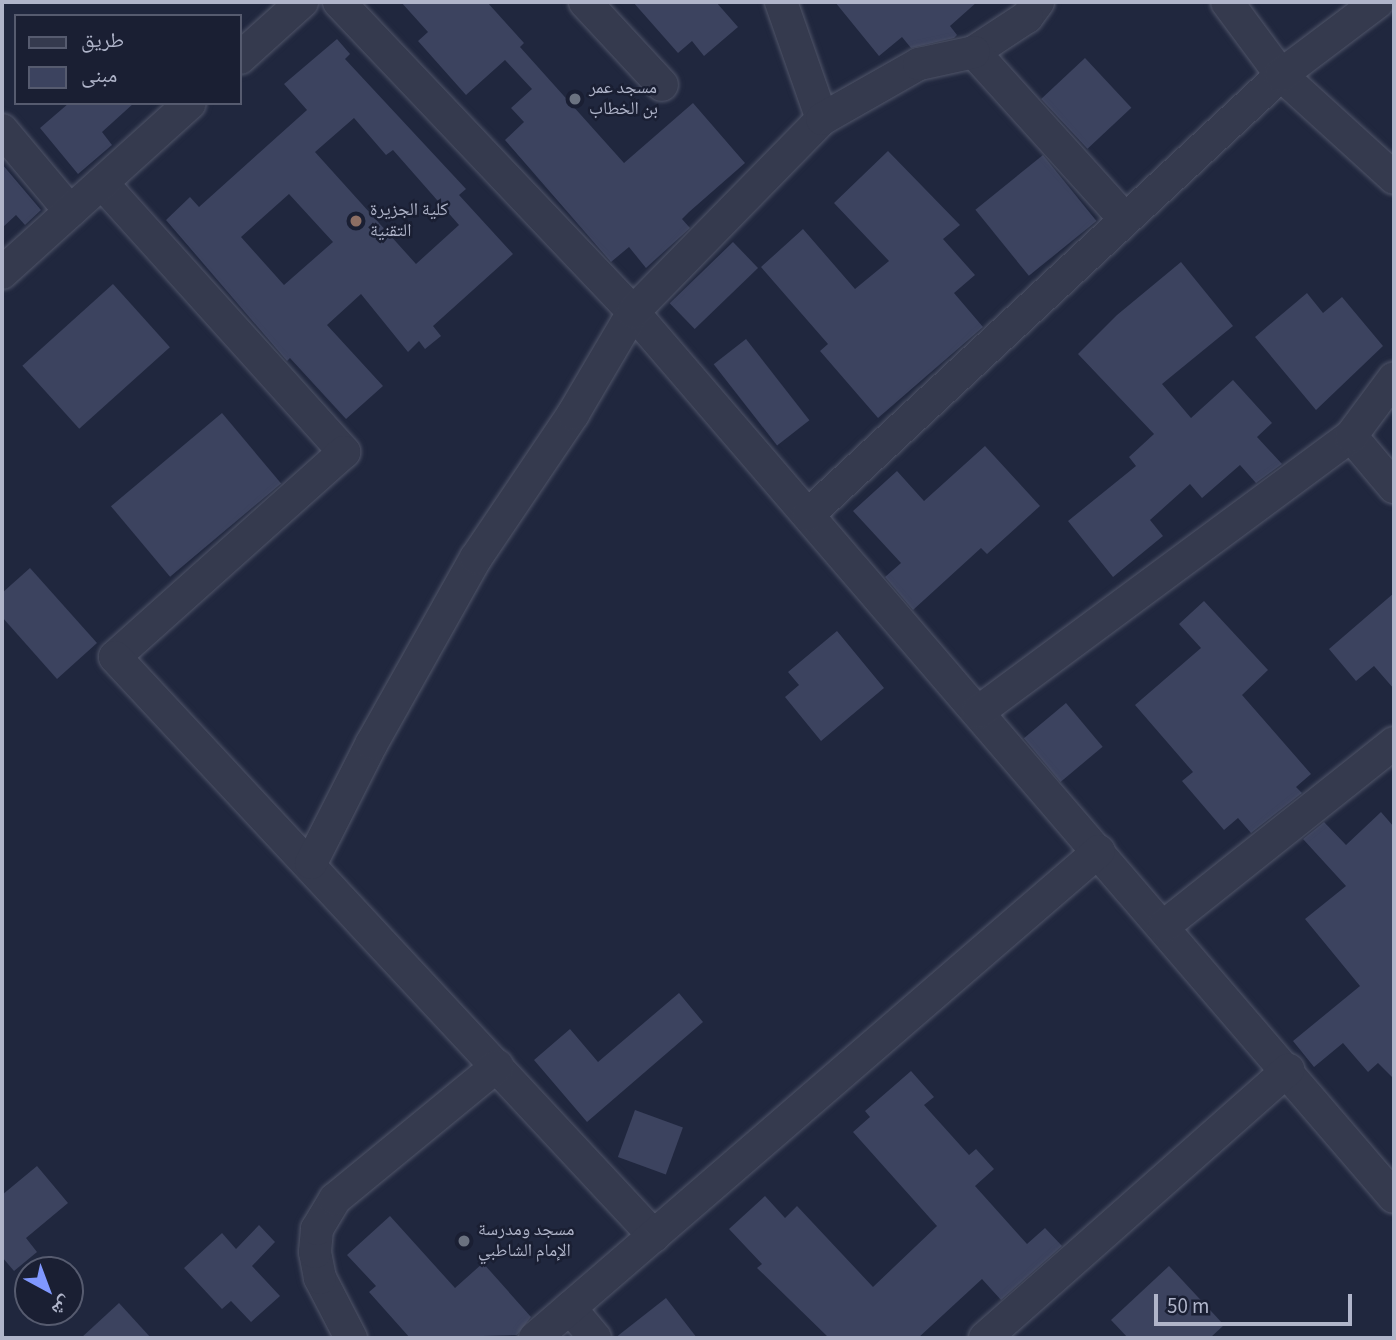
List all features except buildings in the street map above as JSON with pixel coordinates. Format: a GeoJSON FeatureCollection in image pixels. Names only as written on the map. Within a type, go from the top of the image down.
{"type":"FeatureCollection","features":[{"type":"Feature","properties":{"kind":"street"},"geometry":{"type":"LineString","coordinates":[[242,56],[303,2]]}},
{"type":"Feature","properties":{"kind":"street"},"geometry":{"type":"LineString","coordinates":[[339,2],[633,312],[1288,1070],[1394,1197]]}},
{"type":"Feature","properties":{"kind":"street"},"geometry":{"type":"LineString","coordinates":[[585,2],[662,85]]}},
{"type":"Feature","properties":{"kind":"street"},"geometry":{"type":"LineString","coordinates":[[782,2],[822,119]]}},
{"type":"Feature","properties":{"kind":"street"},"geometry":{"type":"LineString","coordinates":[[312,863],[372,743],[476,558],[573,414],[633,312],[822,119],[919,64],[974,51],[1027,17],[1038,2]]}},
{"type":"Feature","properties":{"kind":"street"},"geometry":{"type":"LineString","coordinates":[[1227,2],[1281,75],[1394,178]]}},
{"type":"Feature","properties":{"kind":"street"},"geometry":{"type":"LineString","coordinates":[[808,515],[1123,217],[1281,75],[1378,2]]}},
{"type":"Feature","properties":{"kind":"street"},"geometry":{"type":"LineString","coordinates":[[974,51],[1123,217]]}},
{"type":"Feature","properties":{"kind":"street"},"geometry":{"type":"LineString","coordinates":[[2,273],[188,105]]}},
{"type":"Feature","properties":{"kind":"street"},"geometry":{"type":"LineString","coordinates":[[2,131],[70,211]]}},
{"type":"Feature","properties":{"kind":"street"},"geometry":{"type":"LineString","coordinates":[[102,183],[344,452],[115,657],[312,863],[653,1236]]}},
{"type":"Feature","properties":{"kind":"street"},"geometry":{"type":"LineString","coordinates":[[978,712],[1352,436],[1394,379]]}},
{"type":"Feature","properties":{"kind":"street"},"geometry":{"type":"LineString","coordinates":[[1352,436],[1394,487]]}},
{"type":"Feature","properties":{"kind":"street"},"geometry":{"type":"LineString","coordinates":[[1164,926],[1394,743]]}},
{"type":"Feature","properties":{"kind":"street"},"geometry":{"type":"LineString","coordinates":[[535,1338],[1099,851]]}},
{"type":"Feature","properties":{"kind":"street"},"geometry":{"type":"LineString","coordinates":[[351,1338],[320,1278],[315,1252],[317,1229],[335,1199],[498,1066]]}},
{"type":"Feature","properties":{"kind":"street"},"geometry":{"type":"LineString","coordinates":[[985,1338],[1288,1070]]}},
{"type":"Feature","properties":{"kind":"street"},"geometry":{"type":"LineString","coordinates":[[570,1308],[595,1338]]}},
{"type":"Feature","properties":{"kind":"place","name":"مسجد عمر بن الخطاب"},"geometry":{"type":"Point","coordinates":[575,99]}},
{"type":"Feature","properties":{"kind":"place","name":"كلية الجزيرة التقنية"},"geometry":{"type":"Point","coordinates":[356,221]}},
{"type":"Feature","properties":{"kind":"place","name":"مسجد ومدرسة الإمام الشاطبي"},"geometry":{"type":"Point","coordinates":[464,1241]}}]}
